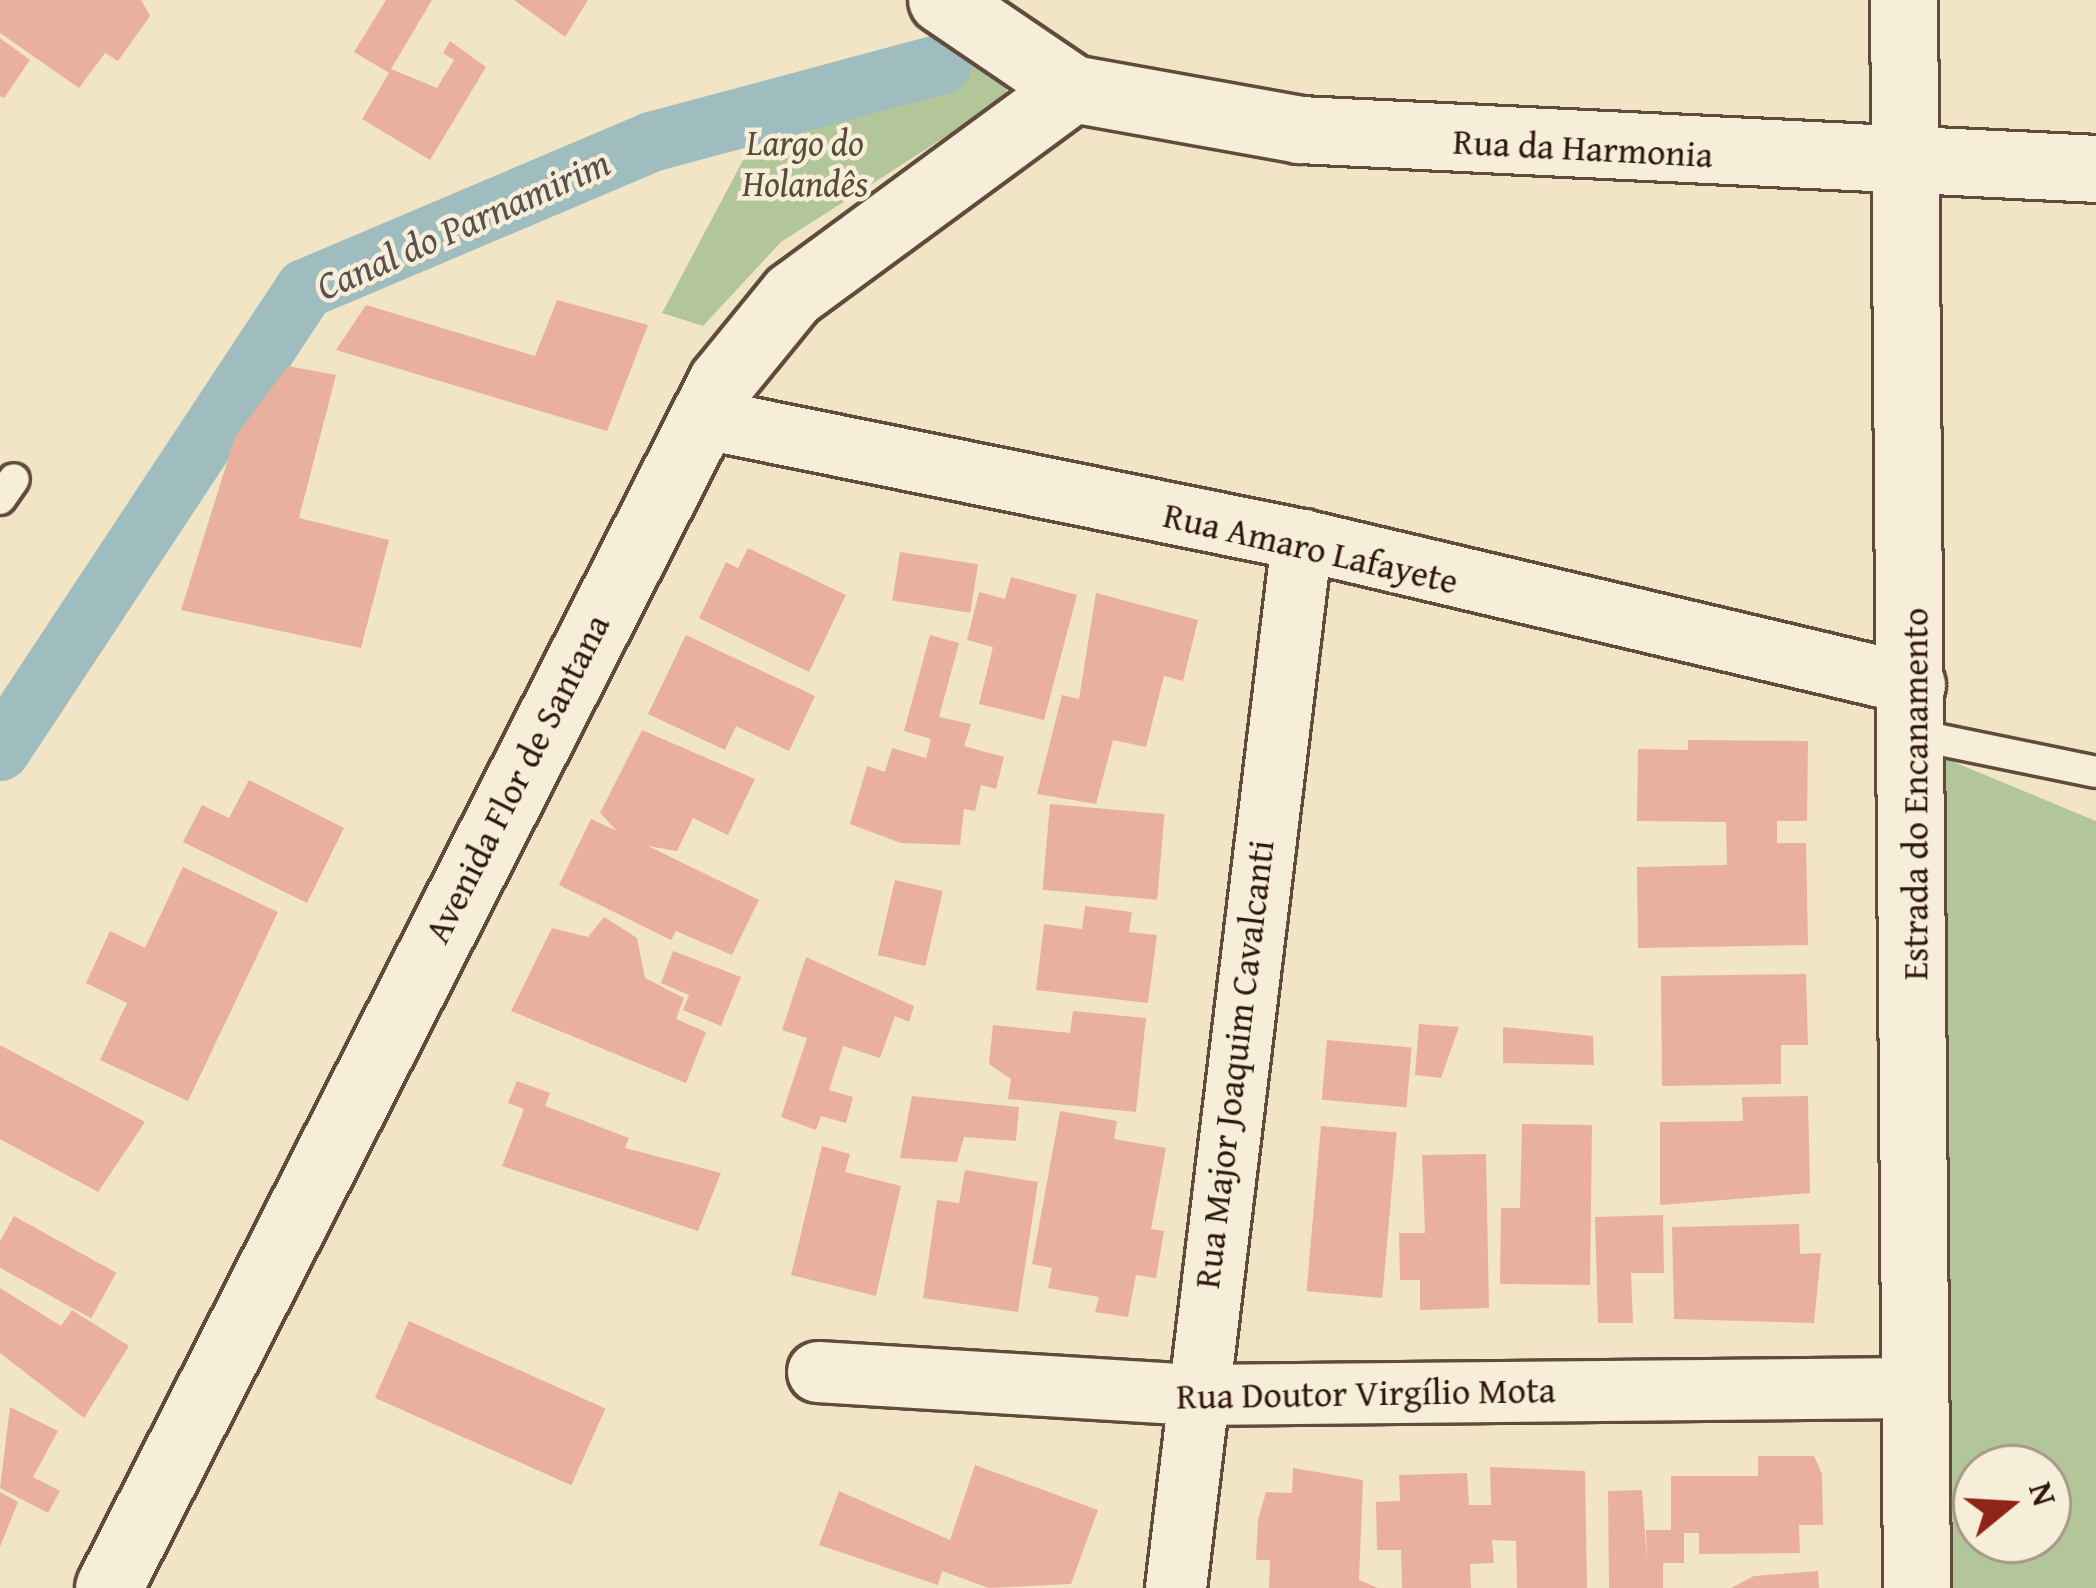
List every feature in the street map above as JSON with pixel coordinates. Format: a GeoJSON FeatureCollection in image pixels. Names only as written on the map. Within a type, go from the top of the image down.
{"type":"FeatureCollection","features":[{"type":"Feature","properties":{"kind":"main road"},"geometry":{"type":"LineString","coordinates":[[942,0],[1073,88]]}},
{"type":"Feature","properties":{"kind":"main road","name":"Estrada do Encanamento"},"geometry":{"type":"LineString","coordinates":[[1904,0],[1915,710],[1917,1588]]}},
{"type":"Feature","properties":{"kind":"main road","name":"Rua da Harmonia"},"geometry":{"type":"LineString","coordinates":[[1073,88],[1300,130],[1909,166],[2096,169]]}},
{"type":"Feature","properties":{"kind":"main road","name":"Avenida Flor de Santana"},"geometry":{"type":"LineString","coordinates":[[109,1588],[494,814],[706,419],[793,295],[1073,88]]}},
{"type":"Feature","properties":{"kind":"street","name":"Rua Amaro Lafayete"},"geometry":{"type":"LineString","coordinates":[[706,419],[1302,540],[1915,710]]}},
{"type":"Feature","properties":{"kind":"street","name":"Rua Major Joaquim Cavalcanti"},"geometry":{"type":"LineString","coordinates":[[1176,1588],[1194,1395],[1302,540]]}},
{"type":"Feature","properties":{"kind":"street","name":"Rua Doutor Virgílio Mota"},"geometry":{"type":"LineString","coordinates":[[818,1372],[1194,1395],[1914,1388]]}},
{"type":"Feature","properties":{"kind":"lane"},"geometry":{"type":"LineString","coordinates":[[1915,710],[2096,772]]}},
{"type":"Feature","properties":{"kind":"green space","name":"Largo do Holandês"},"geometry":{"type":"Polygon","coordinates":[[[972,48],[1008,72],[1006,98],[781,242],[703,326],[662,313],[767,115],[923,77],[972,48]]]}},
{"type":"Feature","properties":{"kind":"green space"},"geometry":{"type":"Polygon","coordinates":[[[1944,758],[2096,821],[2096,1588],[1950,1588],[1944,758]]]}},
{"type":"Feature","properties":{"kind":"building"},"geometry":{"type":"Polygon","coordinates":[[[0,0],[141,0],[150,16],[118,61],[105,53],[79,88],[0,33],[0,0]]]}},
{"type":"Feature","properties":{"kind":"building"},"geometry":{"type":"Polygon","coordinates":[[[386,0],[432,0],[391,69],[437,88],[454,60],[443,53],[450,41],[486,67],[430,160],[362,119],[389,73],[354,52],[386,0]]]}},
{"type":"Feature","properties":{"kind":"building"},"geometry":{"type":"Polygon","coordinates":[[[514,0],[588,0],[565,37],[514,0]]]}},
{"type":"Feature","properties":{"kind":"building"},"geometry":{"type":"Polygon","coordinates":[[[0,38],[30,60],[4,98],[0,96],[0,38]]]}},
{"type":"Feature","properties":{"kind":"building"},"geometry":{"type":"Polygon","coordinates":[[[557,300],[648,325],[607,431],[336,350],[366,305],[535,356],[557,300]]]}},
{"type":"Feature","properties":{"kind":"building"},"geometry":{"type":"Polygon","coordinates":[[[288,366],[336,375],[299,518],[389,540],[361,648],[181,610],[235,437],[288,366]]]}},
{"type":"Feature","properties":{"kind":"building"},"geometry":{"type":"Polygon","coordinates":[[[748,548],[846,595],[809,672],[699,618],[726,562],[738,568],[748,548]]]}},
{"type":"Feature","properties":{"kind":"building"},"geometry":{"type":"Polygon","coordinates":[[[900,552],[978,564],[970,613],[892,600],[900,552]]]}},
{"type":"Feature","properties":{"kind":"building"},"geometry":{"type":"Polygon","coordinates":[[[1011,577],[1077,595],[1044,720],[979,704],[993,647],[967,640],[979,592],[1005,599],[1011,577]]]}},
{"type":"Feature","properties":{"kind":"building"},"geometry":{"type":"Polygon","coordinates":[[[1096,593],[1198,620],[1183,681],[1164,676],[1146,747],[1113,740],[1096,804],[1037,794],[1062,695],[1079,699],[1096,593]]]}},
{"type":"Feature","properties":{"kind":"building"},"geometry":{"type":"Polygon","coordinates":[[[686,635],[815,696],[789,751],[736,726],[725,750],[648,714],[686,635]]]}},
{"type":"Feature","properties":{"kind":"building"},"geometry":{"type":"Polygon","coordinates":[[[930,635],[959,643],[939,717],[971,724],[964,746],[1004,757],[996,789],[981,785],[975,811],[964,809],[960,845],[901,843],[850,824],[867,766],[885,772],[892,748],[926,758],[931,739],[904,731],[930,635]]]}},
{"type":"Feature","properties":{"kind":"building"},"geometry":{"type":"Polygon","coordinates":[[[642,730],[755,779],[728,835],[693,818],[677,851],[648,846],[759,900],[732,955],[676,931],[671,940],[559,885],[591,819],[617,831],[600,813],[642,730]]]}},
{"type":"Feature","properties":{"kind":"building"},"geometry":{"type":"Polygon","coordinates":[[[1688,740],[1808,741],[1807,821],[1777,821],[1777,843],[1806,843],[1808,945],[1638,948],[1637,867],[1727,865],[1726,822],[1637,821],[1638,749],[1688,750],[1688,740]]]}},
{"type":"Feature","properties":{"kind":"building"},"geometry":{"type":"Polygon","coordinates":[[[249,780],[344,828],[307,903],[183,842],[202,805],[229,818],[249,780]]]}},
{"type":"Feature","properties":{"kind":"building"},"geometry":{"type":"Polygon","coordinates":[[[1050,804],[1165,814],[1157,900],[1043,890],[1050,804]]]}},
{"type":"Feature","properties":{"kind":"building"},"geometry":{"type":"Polygon","coordinates":[[[183,867],[278,912],[188,1101],[100,1060],[127,1003],[86,983],[110,931],[145,948],[183,867]]]}},
{"type":"Feature","properties":{"kind":"building"},"geometry":{"type":"Polygon","coordinates":[[[895,880],[943,891],[925,966],[878,955],[895,880]]]}},
{"type":"Feature","properties":{"kind":"building"},"geometry":{"type":"Polygon","coordinates":[[[1085,906],[1132,912],[1129,932],[1157,935],[1148,1003],[1036,990],[1044,924],[1082,929],[1085,906]]]}},
{"type":"Feature","properties":{"kind":"building"},"geometry":{"type":"Polygon","coordinates":[[[604,917],[637,938],[645,978],[684,998],[676,1019],[706,1032],[686,1083],[511,1011],[552,928],[588,937],[604,917]]]}},
{"type":"Feature","properties":{"kind":"building"},"geometry":{"type":"Polygon","coordinates":[[[673,951],[741,977],[721,1026],[683,1010],[689,995],[661,983],[673,951]]]}},
{"type":"Feature","properties":{"kind":"building"},"geometry":{"type":"Polygon","coordinates":[[[806,957],[914,1006],[909,1022],[895,1016],[880,1058],[843,1046],[829,1090],[853,1097],[846,1123],[821,1116],[816,1130],[781,1117],[807,1038],[782,1030],[806,957]]]}},
{"type":"Feature","properties":{"kind":"building"},"geometry":{"type":"Polygon","coordinates":[[[1806,974],[1808,1045],[1781,1045],[1781,1084],[1662,1086],[1661,976],[1806,974]]]}},
{"type":"Feature","properties":{"kind":"building"},"geometry":{"type":"Polygon","coordinates":[[[1073,1011],[1146,1018],[1136,1112],[1008,1099],[1011,1079],[989,1064],[993,1025],[1070,1033],[1073,1011]]]}},
{"type":"Feature","properties":{"kind":"building"},"geometry":{"type":"Polygon","coordinates":[[[1419,1024],[1459,1027],[1441,1078],[1415,1075],[1419,1024]]]}},
{"type":"Feature","properties":{"kind":"building"},"geometry":{"type":"Polygon","coordinates":[[[1503,1027],[1593,1036],[1594,1065],[1503,1063],[1503,1027]]]}},
{"type":"Feature","properties":{"kind":"building"},"geometry":{"type":"Polygon","coordinates":[[[1327,1040],[1412,1047],[1406,1107],[1322,1100],[1327,1040]]]}},
{"type":"Feature","properties":{"kind":"building"},"geometry":{"type":"Polygon","coordinates":[[[0,1045],[145,1122],[98,1192],[0,1139],[0,1045]]]}},
{"type":"Feature","properties":{"kind":"building"},"geometry":{"type":"Polygon","coordinates":[[[517,1081],[550,1093],[545,1106],[629,1138],[625,1148],[721,1173],[698,1231],[502,1166],[524,1109],[508,1103],[517,1081]]]}},
{"type":"Feature","properties":{"kind":"building"},"geometry":{"type":"Polygon","coordinates":[[[912,1096],[1019,1107],[1016,1141],[964,1137],[957,1162],[900,1158],[912,1096]]]}},
{"type":"Feature","properties":{"kind":"building"},"geometry":{"type":"Polygon","coordinates":[[[1808,1096],[1810,1193],[1660,1205],[1660,1122],[1743,1121],[1742,1097],[1808,1096]]]}},
{"type":"Feature","properties":{"kind":"building"},"geometry":{"type":"Polygon","coordinates":[[[1060,1111],[1117,1121],[1114,1139],[1166,1148],[1151,1229],[1164,1231],[1156,1278],[1136,1275],[1128,1317],[1095,1312],[1099,1297],[1048,1288],[1052,1268],[1032,1264],[1060,1111]]]}},
{"type":"Feature","properties":{"kind":"building"},"geometry":{"type":"Polygon","coordinates":[[[1522,1124],[1592,1125],[1590,1285],[1500,1284],[1501,1208],[1520,1208],[1522,1124]]]}},
{"type":"Feature","properties":{"kind":"building"},"geometry":{"type":"Polygon","coordinates":[[[1321,1126],[1397,1133],[1382,1298],[1307,1291],[1321,1126]]]}},
{"type":"Feature","properties":{"kind":"building"},"geometry":{"type":"Polygon","coordinates":[[[822,1146],[850,1154],[845,1172],[901,1186],[876,1296],[791,1275],[822,1146]]]}},
{"type":"Feature","properties":{"kind":"building"},"geometry":{"type":"Polygon","coordinates":[[[1486,1154],[1489,1308],[1420,1310],[1420,1280],[1400,1280],[1399,1233],[1425,1233],[1422,1155],[1486,1154]]]}},
{"type":"Feature","properties":{"kind":"building"},"geometry":{"type":"Polygon","coordinates":[[[965,1170],[1038,1182],[1018,1312],[923,1298],[937,1200],[959,1203],[965,1170]]]}},
{"type":"Feature","properties":{"kind":"building"},"geometry":{"type":"Polygon","coordinates":[[[1663,1215],[1664,1273],[1631,1273],[1633,1323],[1598,1323],[1595,1217],[1663,1215]]]}},
{"type":"Feature","properties":{"kind":"building"},"geometry":{"type":"Polygon","coordinates":[[[14,1216],[116,1273],[91,1318],[0,1268],[0,1241],[14,1216]]]}},
{"type":"Feature","properties":{"kind":"building"},"geometry":{"type":"Polygon","coordinates":[[[1799,1224],[1800,1254],[1821,1253],[1814,1323],[1674,1319],[1672,1227],[1799,1224]]]}},
{"type":"Feature","properties":{"kind":"building"},"geometry":{"type":"Polygon","coordinates":[[[0,1288],[61,1326],[72,1310],[129,1346],[84,1418],[0,1353],[0,1288]]]}},
{"type":"Feature","properties":{"kind":"building"},"geometry":{"type":"Polygon","coordinates":[[[409,1321],[605,1408],[571,1485],[375,1398],[409,1321]]]}},
{"type":"Feature","properties":{"kind":"building"},"geometry":{"type":"Polygon","coordinates":[[[10,1407],[58,1431],[33,1477],[60,1491],[48,1513],[0,1488],[10,1407]]]}},
{"type":"Feature","properties":{"kind":"building"},"geometry":{"type":"Polygon","coordinates":[[[1758,1456],[1814,1456],[1822,1474],[1823,1525],[1799,1525],[1800,1553],[1699,1554],[1699,1533],[1684,1533],[1684,1563],[1663,1563],[1663,1588],[1609,1588],[1608,1491],[1642,1490],[1647,1563],[1646,1530],[1671,1530],[1671,1476],[1758,1476],[1758,1456]]]}},
{"type":"Feature","properties":{"kind":"building"},"geometry":{"type":"Polygon","coordinates":[[[975,1465],[1098,1510],[1071,1584],[989,1588],[942,1571],[938,1585],[819,1545],[839,1491],[950,1540],[975,1465]]]}},
{"type":"Feature","properties":{"kind":"building"},"geometry":{"type":"Polygon","coordinates":[[[1490,1467],[1585,1471],[1587,1588],[1517,1588],[1516,1541],[1492,1540],[1494,1563],[1470,1564],[1471,1588],[1402,1588],[1401,1550],[1377,1550],[1376,1502],[1400,1501],[1399,1475],[1467,1473],[1469,1505],[1491,1505],[1490,1467]]]}},
{"type":"Feature","properties":{"kind":"building"},"geometry":{"type":"Polygon","coordinates":[[[1293,1468],[1363,1480],[1359,1580],[1378,1588],[1269,1588],[1270,1560],[1256,1560],[1258,1520],[1266,1492],[1292,1493],[1293,1468]]]}},
{"type":"Feature","properties":{"kind":"building"},"geometry":{"type":"Polygon","coordinates":[[[0,1492],[18,1502],[0,1547],[0,1492]]]}},
{"type":"Feature","properties":{"kind":"building"},"geometry":{"type":"Polygon","coordinates":[[[1818,1571],[1819,1588],[1731,1588],[1754,1576],[1818,1571]]]}},
{"type":"Feature","properties":{"kind":"waterway","name":"Canal do Parnamirim"},"geometry":{"type":"LineString","coordinates":[[0,751],[305,289],[651,142],[942,64]]}}]}
